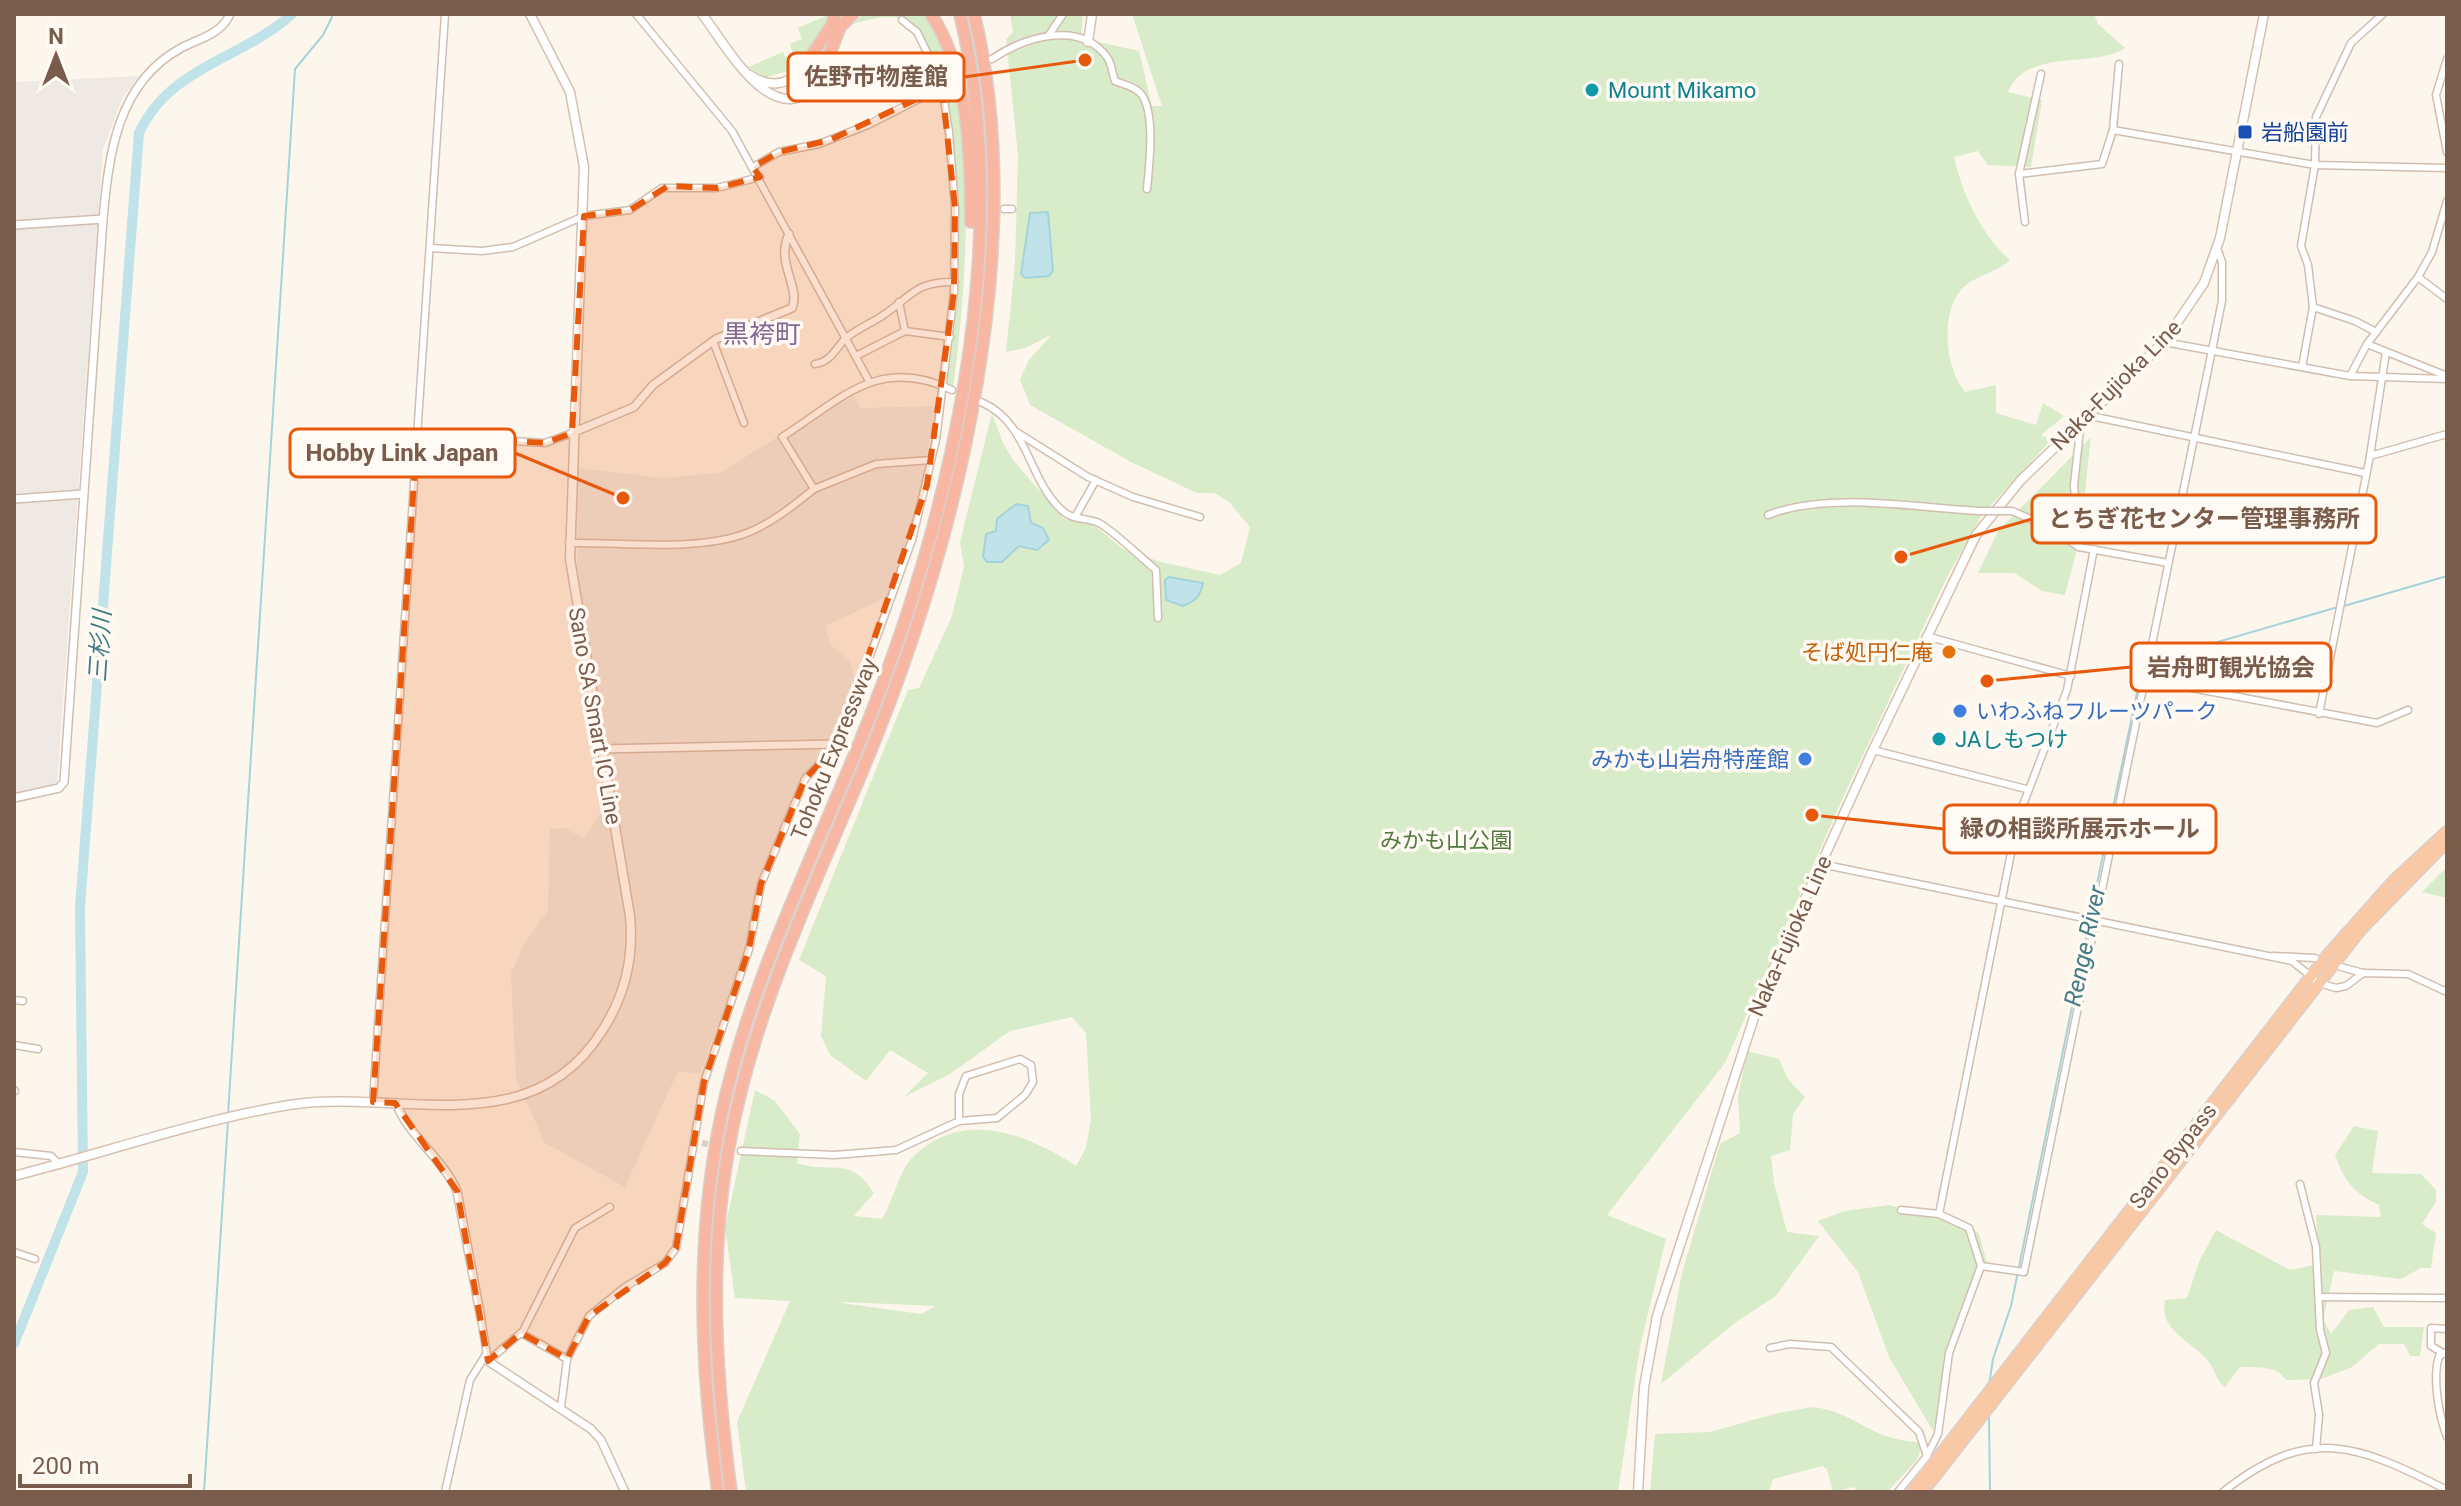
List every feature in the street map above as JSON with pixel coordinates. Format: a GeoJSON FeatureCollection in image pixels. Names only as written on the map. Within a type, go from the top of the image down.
{"type":"FeatureCollection","features":[{"type":"Feature","properties":{"kind":"highway"},"geometry":{"type":"LineString","coordinates":[[802,70],[832,25],[835,14]]}},
{"type":"Feature","properties":{"kind":"highway"},"geometry":{"type":"LineString","coordinates":[[821,77],[840,27],[853,14]]}},
{"type":"Feature","properties":{"kind":"highway"},"geometry":{"type":"LineString","coordinates":[[931,14],[946,38],[961,97],[974,291]]}},
{"type":"Feature","properties":{"kind":"highway","name":"Tohoku Expressway"},"geometry":{"type":"LineString","coordinates":[[718,1492],[704,1371],[701,1295],[705,1219],[723,1110],[756,995],[880,690],[916,585],[955,425],[974,291],[979,158],[970,67],[960,14]]}},
{"type":"Feature","properties":{"kind":"highway","name":"Tohoku Expressway"},"geometry":{"type":"LineString","coordinates":[[731,1492],[717,1370],[714,1295],[721,1188],[736,1112],[777,977],[879,730],[915,630],[951,508],[975,386],[987,290],[992,185],[987,92],[974,14]]}},
{"type":"Feature","properties":{"kind":"highway","name":"Sano Bypass"},"geometry":{"type":"LineString","coordinates":[[1911,1492],[2394,880],[2447,831]]}},
{"type":"Feature","properties":{"kind":"highway","name":"Sano Bypass"},"geometry":{"type":"LineString","coordinates":[[1923,1492],[2315,979],[2376,912],[2447,842]]}},
{"type":"Feature","properties":{"kind":"main road","name":"Sano SA Smart IC Line"},"geometry":{"type":"LineString","coordinates":[[60,1165],[239,1117],[304,1103],[479,1105],[523,1095],[571,1067],[607,1023],[625,980],[631,943],[572,589],[569,543],[584,167],[575,107],[556,61],[530,14]]}},
{"type":"Feature","properties":{"kind":"main road"},"geometry":{"type":"LineString","coordinates":[[702,14],[759,88],[784,98],[802,95],[821,77]]}},
{"type":"Feature","properties":{"kind":"main road"},"geometry":{"type":"LineString","coordinates":[[1088,42],[1092,14]]}},
{"type":"Feature","properties":{"kind":"main road","name":"Naka-Fujioka Line"},"geometry":{"type":"LineString","coordinates":[[1638,1492],[1644,1387],[1664,1292],[1761,996],[1926,636],[1976,535],[2004,498],[2164,342],[2192,305],[2217,248],[2264,14]]}},
{"type":"Feature","properties":{"kind":"main road"},"geometry":{"type":"LineString","coordinates":[[746,72],[770,84],[789,80],[802,70]]}},
{"type":"Feature","properties":{"kind":"main road"},"geometry":{"type":"LineString","coordinates":[[14,1176],[60,1165]]}},
{"type":"Feature","properties":{"kind":"street"},"geometry":{"type":"LineString","coordinates":[[14,798],[59,788],[64,782],[110,152],[130,99],[159,63],[217,30],[230,14]]}},
{"type":"Feature","properties":{"kind":"street"},"geometry":{"type":"LineString","coordinates":[[373,1102],[445,14]]}},
{"type":"Feature","properties":{"kind":"street"},"geometry":{"type":"LineString","coordinates":[[636,14],[732,131],[760,177],[869,381]]}},
{"type":"Feature","properties":{"kind":"street"},"geometry":{"type":"LineString","coordinates":[[1049,35],[1063,14]]}},
{"type":"Feature","properties":{"kind":"street"},"geometry":{"type":"LineString","coordinates":[[2302,367],[2313,307],[2308,265],[2301,246],[2315,165],[2316,117],[2351,43],[2383,14]]}},
{"type":"Feature","properties":{"kind":"street"},"geometry":{"type":"LineString","coordinates":[[561,1407],[567,1359],[589,1316],[625,1287],[665,1263],[676,1248],[698,1142],[704,1082],[749,949],[761,884],[805,779],[838,744],[912,540],[944,386],[955,282],[955,207],[942,87],[922,40],[902,20]]}},
{"type":"Feature","properties":{"kind":"street"},"geometry":{"type":"LineString","coordinates":[[992,59],[1020,43],[1049,35],[1088,42],[1107,57],[1115,81],[1139,92],[1145,102],[1151,140],[1147,189]]}},
{"type":"Feature","properties":{"kind":"street"},"geometry":{"type":"LineString","coordinates":[[2446,63],[2436,95],[2436,109],[2447,152]]}},
{"type":"Feature","properties":{"kind":"street"},"geometry":{"type":"LineString","coordinates":[[2019,174],[2102,164],[2113,130],[2119,64]]}},
{"type":"Feature","properties":{"kind":"street"},"geometry":{"type":"LineString","coordinates":[[2025,222],[2019,174],[2041,74]]}},
{"type":"Feature","properties":{"kind":"street"},"geometry":{"type":"LineString","coordinates":[[753,167],[779,152],[819,144],[868,125],[950,83]]}},
{"type":"Feature","properties":{"kind":"street"},"geometry":{"type":"LineString","coordinates":[[2113,130],[2315,165],[2447,168]]}},
{"type":"Feature","properties":{"kind":"street"},"geometry":{"type":"LineString","coordinates":[[430,248],[482,251],[513,247],[584,216],[630,210],[654,191],[668,186],[717,188],[760,177]]}},
{"type":"Feature","properties":{"kind":"street"},"geometry":{"type":"LineString","coordinates":[[2350,376],[2367,344],[2418,277],[2432,252],[2447,201]]}},
{"type":"Feature","properties":{"kind":"street"},"geometry":{"type":"LineString","coordinates":[[955,207],[966,207]]}},
{"type":"Feature","properties":{"kind":"street"},"geometry":{"type":"LineString","coordinates":[[14,225],[103,219]]}},
{"type":"Feature","properties":{"kind":"street"},"geometry":{"type":"LineString","coordinates":[[417,435],[545,443],[634,407],[653,385],[713,341],[795,305],[784,261],[789,234]]}},
{"type":"Feature","properties":{"kind":"street"},"geometry":{"type":"LineString","coordinates":[[1981,1266],[2022,1272],[2092,920],[2212,351],[2222,295],[2222,262],[2217,248]]}},
{"type":"Feature","properties":{"kind":"street"},"geometry":{"type":"LineString","coordinates":[[2418,277],[2447,299]]}},
{"type":"Feature","properties":{"kind":"street"},"geometry":{"type":"LineString","coordinates":[[815,364],[827,360],[846,338],[924,285],[955,282]]}},
{"type":"Feature","properties":{"kind":"street"},"geometry":{"type":"LineString","coordinates":[[899,302],[905,331]]}},
{"type":"Feature","properties":{"kind":"street"},"geometry":{"type":"LineString","coordinates":[[2313,307],[2355,321],[2376,332]]}},
{"type":"Feature","properties":{"kind":"street"},"geometry":{"type":"LineString","coordinates":[[856,356],[905,331],[950,337]]}},
{"type":"Feature","properties":{"kind":"street"},"geometry":{"type":"LineString","coordinates":[[713,341],[744,423]]}},
{"type":"Feature","properties":{"kind":"street"},"geometry":{"type":"LineString","coordinates":[[2164,342],[2350,376],[2447,378]]}},
{"type":"Feature","properties":{"kind":"street"},"geometry":{"type":"LineString","coordinates":[[2367,344],[2447,378]]}},
{"type":"Feature","properties":{"kind":"street"},"geometry":{"type":"LineString","coordinates":[[2319,714],[2370,456],[2386,352]]}},
{"type":"Feature","properties":{"kind":"street"},"geometry":{"type":"LineString","coordinates":[[814,489],[782,437],[869,381],[897,375],[921,377],[952,390]]}},
{"type":"Feature","properties":{"kind":"street"},"geometry":{"type":"LineString","coordinates":[[981,402],[1004,415],[1035,464],[1039,480],[1065,513],[1101,524],[1156,570],[1158,618]]}},
{"type":"Feature","properties":{"kind":"street"},"geometry":{"type":"LineString","coordinates":[[2079,547],[2074,485],[2083,418],[2194,437],[2365,473]]}},
{"type":"Feature","properties":{"kind":"street"},"geometry":{"type":"LineString","coordinates":[[1015,431],[1096,480],[1133,497],[1200,517]]}},
{"type":"Feature","properties":{"kind":"street"},"geometry":{"type":"LineString","coordinates":[[2370,456],[2447,434]]}},
{"type":"Feature","properties":{"kind":"street"},"geometry":{"type":"LineString","coordinates":[[569,543],[705,544],[746,533],[781,515],[814,489],[876,464],[931,460]]}},
{"type":"Feature","properties":{"kind":"street"},"geometry":{"type":"LineString","coordinates":[[1075,517],[1096,480]]}},
{"type":"Feature","properties":{"kind":"street"},"geometry":{"type":"LineString","coordinates":[[14,499],[83,494]]}},
{"type":"Feature","properties":{"kind":"street"},"geometry":{"type":"LineString","coordinates":[[1768,515],[1783,509],[1864,504],[2012,511],[2047,526],[2079,547],[2168,563]]}},
{"type":"Feature","properties":{"kind":"street"},"geometry":{"type":"LineString","coordinates":[[1939,1214],[2026,789],[2063,704],[2071,676],[2094,549]]}},
{"type":"Feature","properties":{"kind":"street"},"geometry":{"type":"LineString","coordinates":[[1926,636],[2071,676]]}},
{"type":"Feature","properties":{"kind":"street"},"geometry":{"type":"LineString","coordinates":[[2144,679],[2377,723],[2408,710]]}},
{"type":"Feature","properties":{"kind":"street"},"geometry":{"type":"LineString","coordinates":[[601,749],[838,744]]}},
{"type":"Feature","properties":{"kind":"street"},"geometry":{"type":"LineString","coordinates":[[1873,750],[2026,789]]}},
{"type":"Feature","properties":{"kind":"street"},"geometry":{"type":"LineString","coordinates":[[1821,864],[2299,963],[2315,979],[2346,986],[2363,973]]}},
{"type":"Feature","properties":{"kind":"street"},"geometry":{"type":"LineString","coordinates":[[2270,957],[2279,953],[2315,958]]}},
{"type":"Feature","properties":{"kind":"street"},"geometry":{"type":"LineString","coordinates":[[2341,967],[2363,973],[2408,974],[2447,992]]}},
{"type":"Feature","properties":{"kind":"street"},"geometry":{"type":"LineString","coordinates":[[14,1000],[23,1001]]}},
{"type":"Feature","properties":{"kind":"street"},"geometry":{"type":"LineString","coordinates":[[14,1045],[38,1049]]}},
{"type":"Feature","properties":{"kind":"street"},"geometry":{"type":"LineString","coordinates":[[741,1151],[783,1155],[887,1152],[916,1143],[959,1121],[995,1119],[1020,1100],[1033,1082],[1031,1065],[1020,1059],[966,1076],[959,1094],[959,1121]]}},
{"type":"Feature","properties":{"kind":"street"},"geometry":{"type":"LineString","coordinates":[[396,1103],[409,1128],[451,1178],[457,1191],[487,1359],[561,1407],[601,1440],[625,1492]]}},
{"type":"Feature","properties":{"kind":"street"},"geometry":{"type":"LineString","coordinates":[[14,1152],[51,1156],[60,1165]]}},
{"type":"Feature","properties":{"kind":"street"},"geometry":{"type":"LineString","coordinates":[[2300,1184],[2316,1247],[2326,1353],[2314,1383],[2319,1415],[2316,1449]]}},
{"type":"Feature","properties":{"kind":"street"},"geometry":{"type":"LineString","coordinates":[[445,1492],[470,1380],[487,1359],[521,1333],[575,1228],[610,1207]]}},
{"type":"Feature","properties":{"kind":"street"},"geometry":{"type":"LineString","coordinates":[[1898,1492],[1927,1456],[1938,1434],[1949,1353],[1981,1266],[1969,1228],[1939,1214],[1901,1210]]}},
{"type":"Feature","properties":{"kind":"street"},"geometry":{"type":"LineString","coordinates":[[14,1252],[35,1259]]}},
{"type":"Feature","properties":{"kind":"street"},"geometry":{"type":"LineString","coordinates":[[2319,1297],[2447,1298]]}},
{"type":"Feature","properties":{"kind":"street"},"geometry":{"type":"LineString","coordinates":[[2447,1329],[2431,1328],[2431,1346],[2445,1353],[2437,1365],[2441,1414],[2447,1437]]}},
{"type":"Feature","properties":{"kind":"street"},"geometry":{"type":"LineString","coordinates":[[521,1333],[567,1359]]}},
{"type":"Feature","properties":{"kind":"street"},"geometry":{"type":"LineString","coordinates":[[1770,1348],[1790,1344],[1831,1347],[1919,1432],[1927,1456]]}},
{"type":"Feature","properties":{"kind":"street"},"geometry":{"type":"LineString","coordinates":[[2223,1492],[2263,1462],[2281,1454],[2316,1449],[2375,1456],[2447,1490]]}},
{"type":"Feature","properties":{"kind":"highlighted area"},"geometry":{"type":"Polygon","coordinates":[[[942,87],[955,207],[954,292],[927,485],[838,744],[805,779],[761,884],[749,949],[704,1082],[676,1248],[665,1263],[589,1316],[567,1359],[521,1333],[488,1361],[457,1191],[395,1103],[373,1102],[417,435],[545,443],[572,433],[584,216],[630,210],[668,186],[717,188],[760,177],[753,167],[779,152],[830,140],[942,87]]]}},
{"type":"Feature","properties":{"kind":"shaded area"},"geometry":{"type":"Polygon","coordinates":[[[139,76],[122,99],[103,149],[57,783],[14,793],[14,82],[139,76]]]}},
{"type":"Feature","properties":{"kind":"shaded area"},"geometry":{"type":"Polygon","coordinates":[[[853,396],[861,408],[936,406],[916,514],[891,595],[825,626],[830,644],[850,662],[855,680],[838,736],[814,768],[802,776],[760,877],[747,945],[700,1074],[678,1071],[625,1187],[545,1143],[516,1079],[511,973],[526,941],[548,911],[550,829],[564,828],[584,838],[604,808],[616,802],[577,583],[578,468],[663,478],[720,473],[779,436],[853,396]]]}},
{"type":"Feature","properties":{"kind":"green space"},"geometry":{"type":"Polygon","coordinates":[[[830,14],[828,24],[796,69],[766,77],[748,67],[783,52],[785,57],[793,54],[790,44],[802,39],[798,28],[830,14]]]}},
{"type":"Feature","properties":{"kind":"green space"},"geometry":{"type":"Polygon","coordinates":[[[863,14],[927,14],[945,49],[957,92],[966,195],[962,301],[953,388],[945,382],[957,223],[944,88],[951,83],[951,79],[940,75],[918,32],[910,24],[889,17],[854,24],[863,14]]]}},
{"type":"Feature","properties":{"kind":"green space","name":"みかも山公園"},"geometry":{"type":"Polygon","coordinates":[[[1010,14],[1083,14],[1081,38],[1139,51],[1152,106],[1162,106],[1132,14],[2094,14],[2098,24],[2125,48],[2097,57],[2045,64],[2017,78],[2008,92],[2042,100],[2031,167],[1988,165],[1978,151],[1954,157],[1974,213],[1990,238],[2010,260],[1966,285],[1957,295],[1948,322],[1952,368],[1965,392],[1996,385],[1996,413],[2036,425],[2043,403],[2064,416],[2041,435],[2051,440],[1982,515],[1947,577],[1846,791],[1725,1063],[1607,1215],[1666,1239],[1640,1347],[1618,1492],[746,1492],[737,1422],[790,1301],[735,1298],[725,1228],[755,1090],[775,1101],[800,1134],[797,1163],[848,1170],[865,1181],[874,1193],[854,1216],[882,1219],[912,1158],[931,1143],[951,1134],[972,1130],[1015,1136],[1076,1166],[1086,1148],[1091,1120],[1086,1033],[1072,1017],[1010,1031],[950,1074],[904,1097],[928,1073],[890,1050],[866,1081],[830,1055],[821,1036],[826,976],[799,960],[908,690],[919,688],[952,616],[964,566],[960,542],[992,413],[1013,460],[1064,519],[1094,525],[1123,549],[1161,562],[1220,575],[1241,563],[1250,527],[1228,501],[1214,493],[1197,493],[1131,462],[1030,405],[1020,379],[1029,360],[1051,335],[1025,348],[1006,352],[1015,263],[1018,155],[1006,39],[1013,32],[1010,14]],[[842,1302],[921,1314],[936,1306],[842,1302]]]}},
{"type":"Feature","properties":{"kind":"green space"},"geometry":{"type":"Polygon","coordinates":[[[2091,437],[2080,538],[2065,595],[2042,591],[2014,573],[1978,573],[1998,531],[2091,437]]]}},
{"type":"Feature","properties":{"kind":"green space"},"geometry":{"type":"Polygon","coordinates":[[[2447,867],[2447,898],[2422,892],[2447,867]]]}},
{"type":"Feature","properties":{"kind":"green space"},"geometry":{"type":"Polygon","coordinates":[[[1747,1051],[1779,1059],[1788,1079],[1805,1097],[1793,1114],[1790,1150],[1771,1156],[1774,1183],[1787,1232],[1819,1236],[1776,1296],[1736,1322],[1661,1384],[1682,1273],[1720,1144],[1740,1133],[1738,1097],[1747,1051]]]}},
{"type":"Feature","properties":{"kind":"green space"},"geometry":{"type":"Polygon","coordinates":[[[2354,1126],[2378,1131],[2372,1173],[2421,1174],[2436,1190],[2436,1202],[2422,1224],[2436,1233],[2431,1268],[2421,1268],[2401,1279],[2334,1271],[2323,1319],[2331,1334],[2349,1310],[2373,1307],[2384,1327],[2424,1327],[2420,1356],[2410,1356],[2404,1344],[2379,1344],[2352,1367],[2321,1379],[2286,1380],[2272,1370],[2240,1367],[2225,1387],[2208,1361],[2171,1328],[2164,1311],[2165,1300],[2187,1298],[2199,1262],[2216,1230],[2290,1270],[2319,1264],[2316,1215],[2381,1217],[2379,1205],[2351,1185],[2335,1155],[2354,1126]]]}},
{"type":"Feature","properties":{"kind":"green space"},"geometry":{"type":"Polygon","coordinates":[[[1889,1205],[1969,1225],[1979,1234],[1987,1263],[1954,1347],[1933,1431],[1889,1357],[1858,1272],[1818,1221],[1845,1211],[1889,1205]]]}},
{"type":"Feature","properties":{"kind":"green space"},"geometry":{"type":"Polygon","coordinates":[[[1813,1407],[1841,1415],[1890,1437],[1923,1442],[1917,1460],[1887,1492],[1857,1492],[1854,1487],[1833,1492],[1827,1469],[1822,1466],[1773,1479],[1769,1492],[1650,1492],[1655,1434],[1710,1432],[1778,1413],[1813,1407]]]}},
{"type":"Feature","properties":{"kind":"water"},"geometry":{"type":"Polygon","coordinates":[[[1048,212],[1053,271],[1049,276],[1025,278],[1021,274],[1030,213],[1048,212]]]}},
{"type":"Feature","properties":{"kind":"water"},"geometry":{"type":"Polygon","coordinates":[[[1016,504],[1028,506],[1031,523],[1043,528],[1049,540],[1037,550],[1019,546],[1002,562],[987,562],[983,557],[986,534],[996,531],[997,519],[1016,504]]]}},
{"type":"Feature","properties":{"kind":"water"},"geometry":{"type":"Polygon","coordinates":[[[1169,577],[1203,583],[1199,595],[1183,606],[1166,600],[1165,580],[1169,577]]]}},
{"type":"Feature","properties":{"kind":"waterway","name":"三杉川"},"geometry":{"type":"LineString","coordinates":[[14,1344],[83,1172],[80,907],[139,133],[152,111],[188,78],[251,43],[292,14]]}},
{"type":"Feature","properties":{"kind":"waterway"},"geometry":{"type":"LineString","coordinates":[[228,1114],[295,69],[323,35],[332,17]]}},
{"type":"Feature","properties":{"kind":"waterway","name":"Renge River"},"geometry":{"type":"LineString","coordinates":[[2344,606],[2447,576]]}},
{"type":"Feature","properties":{"kind":"waterway","name":"Renge River"},"geometry":{"type":"LineString","coordinates":[[2152,661],[2338,607]]}},
{"type":"Feature","properties":{"kind":"waterway","name":"Renge River"},"geometry":{"type":"LineString","coordinates":[[2090,917],[2143,664],[2146,663]]}},
{"type":"Feature","properties":{"kind":"waterway","name":"Renge River"},"geometry":{"type":"LineString","coordinates":[[1989,1385],[1993,1359],[2011,1306],[2089,923]]}},
{"type":"Feature","properties":{"kind":"waterway"},"geometry":{"type":"LineString","coordinates":[[204,1492],[228,1120]]}},
{"type":"Feature","properties":{"kind":"waterway","name":"Renge River"},"geometry":{"type":"LineString","coordinates":[[1989,1416],[1990,1492]]}},
{"type":"Feature","properties":{"kind":"tunnel"},"geometry":{"type":"LineString","coordinates":[[702,1143],[741,1151]]}},
{"type":"Feature","properties":{"kind":"place","name":"佐野市物産館"},"geometry":{"type":"Point","coordinates":[1085,60]}},
{"type":"Feature","properties":{"kind":"place","name":"Mount Mikamo"},"geometry":{"type":"Point","coordinates":[1592,90]}},
{"type":"Feature","properties":{"kind":"place","name":"岩船園前"},"geometry":{"type":"Point","coordinates":[2245,132]}},
{"type":"Feature","properties":{"kind":"place","name":"Hobby Link Japan"},"geometry":{"type":"Point","coordinates":[623,498]}},
{"type":"Feature","properties":{"kind":"place","name":"とちぎ花センター管理事務所"},"geometry":{"type":"Point","coordinates":[1901,557]}},
{"type":"Feature","properties":{"kind":"place","name":"そば処円仁庵"},"geometry":{"type":"Point","coordinates":[1949,652]}},
{"type":"Feature","properties":{"kind":"place","name":"岩舟町観光協会"},"geometry":{"type":"Point","coordinates":[1987,681]}},
{"type":"Feature","properties":{"kind":"place","name":"いわふねフルーツパーク"},"geometry":{"type":"Point","coordinates":[1960,711]}},
{"type":"Feature","properties":{"kind":"place","name":"JAしもつけ"},"geometry":{"type":"Point","coordinates":[1939,739]}},
{"type":"Feature","properties":{"kind":"place","name":"みかも山岩舟特産館"},"geometry":{"type":"Point","coordinates":[1805,759]}},
{"type":"Feature","properties":{"kind":"place","name":"緑の相談所展示ホール"},"geometry":{"type":"Point","coordinates":[1812,815]}},
{"type":"Feature","properties":{"kind":"district","name":"黒袴町"},"geometry":{"type":"Point","coordinates":[762,334]}}]}
